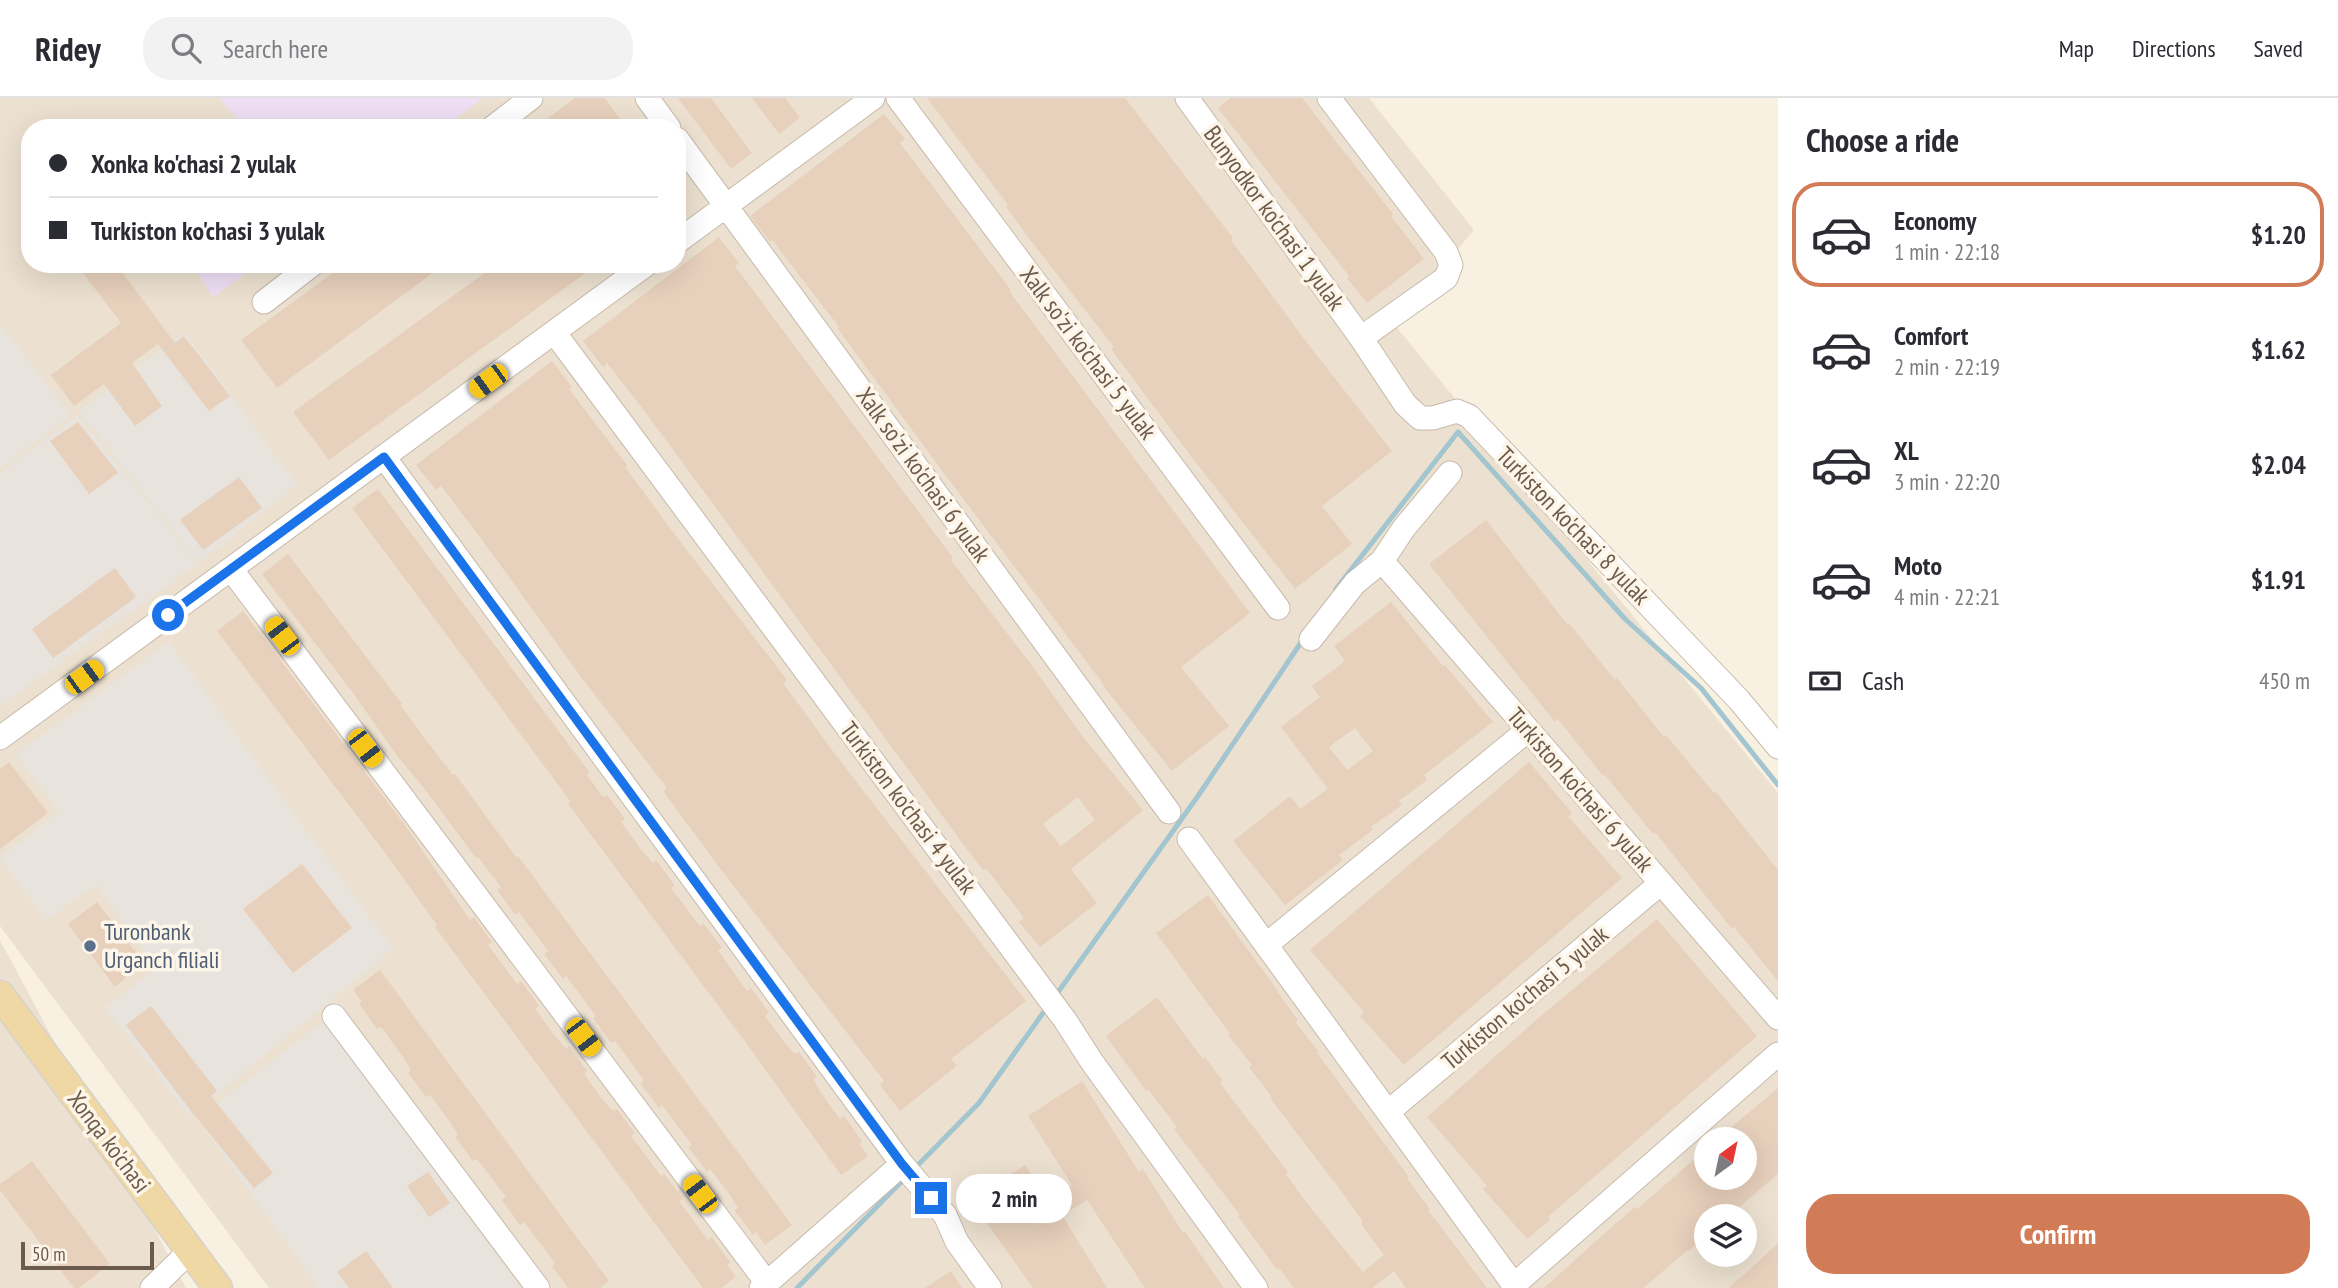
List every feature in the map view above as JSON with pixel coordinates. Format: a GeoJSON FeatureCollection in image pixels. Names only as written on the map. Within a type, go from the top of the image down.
{"type":"FeatureCollection","features":[{"type":"Feature","properties":{"kind":"main road","name":"Xonqa ko'chasi"},"geometry":{"type":"LineString","coordinates":[[0,995],[218,1288]]}},
{"type":"Feature","properties":{"kind":"street"},"geometry":{"type":"LineString","coordinates":[[504,119],[531,98]]}},
{"type":"Feature","properties":{"kind":"street"},"geometry":{"type":"LineString","coordinates":[[647,98],[662,119]]}},
{"type":"Feature","properties":{"kind":"street"},"geometry":{"type":"LineString","coordinates":[[686,236],[873,98]]}},
{"type":"Feature","properties":{"kind":"street","name":"Xalk so'zi ko'chasi 5 yulak"},"geometry":{"type":"LineString","coordinates":[[898,98],[1278,608]]}},
{"type":"Feature","properties":{"kind":"street","name":"Bunyodkor ko'chasi 1 yulak"},"geometry":{"type":"LineString","coordinates":[[1187,98],[1361,338]]}},
{"type":"Feature","properties":{"kind":"street"},"geometry":{"type":"LineString","coordinates":[[1329,98],[1446,252],[1451,265],[1446,278],[1361,338]]}},
{"type":"Feature","properties":{"kind":"street","name":"Xalk so'zi ko'chasi 6 yulak"},"geometry":{"type":"LineString","coordinates":[[686,151],[1169,812]]}},
{"type":"Feature","properties":{"kind":"street"},"geometry":{"type":"LineString","coordinates":[[264,302],[301,273]]}},
{"type":"Feature","properties":{"kind":"street"},"geometry":{"type":"LineString","coordinates":[[0,738],[635,273]]}},
{"type":"Feature","properties":{"kind":"street","name":"Turkiston ko'chasi 4 yulak"},"geometry":{"type":"LineString","coordinates":[[554,332],[1065,1020],[1092,1062],[1256,1288]]}},
{"type":"Feature","properties":{"kind":"street","name":"Turkiston ko'chasi 8 yulak"},"geometry":{"type":"LineString","coordinates":[[1361,338],[1405,404],[1420,418],[1433,418],[1457,411],[1469,416],[1739,699],[1778,747]]}},
{"type":"Feature","properties":{"kind":"street"},"geometry":{"type":"LineString","coordinates":[[384,457],[902,1164],[945,1215],[957,1242],[990,1288]]}},
{"type":"Feature","properties":{"kind":"street"},"geometry":{"type":"LineString","coordinates":[[1311,639],[1355,583],[1382,561],[1404,528],[1451,473]]}},
{"type":"Feature","properties":{"kind":"street","name":"Turkiston ko'chasi 6 yulak"},"geometry":{"type":"LineString","coordinates":[[1382,561],[1778,1018]]}},
{"type":"Feature","properties":{"kind":"street"},"geometry":{"type":"LineString","coordinates":[[231,569],[764,1285],[902,1164]]}},
{"type":"Feature","properties":{"kind":"street"},"geometry":{"type":"LineString","coordinates":[[1266,945],[1528,730]]}},
{"type":"Feature","properties":{"kind":"street"},"geometry":{"type":"LineString","coordinates":[[1189,839],[1515,1286],[1778,1054]]}},
{"type":"Feature","properties":{"kind":"street","name":"Turkiston ko'chasi 5 yulak"},"geometry":{"type":"LineString","coordinates":[[1388,1112],[1661,883]]}},
{"type":"Feature","properties":{"kind":"street"},"geometry":{"type":"LineString","coordinates":[[334,1016],[538,1288]]}},
{"type":"Feature","properties":{"kind":"street"},"geometry":{"type":"LineString","coordinates":[[152,1288],[190,1251]]}},
{"type":"Feature","properties":{"kind":"shaded area"},"geometry":{"type":"Polygon","coordinates":[[[0,98],[1369,98],[1474,230],[1394,324],[1778,793],[1778,1288],[269,1288],[0,926],[0,98]]]}},
{"type":"Feature","properties":{"kind":"shaded area"},"geometry":{"type":"Polygon","coordinates":[[[220,98],[482,99],[454,119],[237,119],[220,98]]]}},
{"type":"Feature","properties":{"kind":"shaded area"},"geometry":{"type":"Polygon","coordinates":[[[197,273],[246,273],[213,297],[197,273]]]}},
{"type":"Feature","properties":{"kind":"shaded area"},"geometry":{"type":"Polygon","coordinates":[[[0,324],[71,416],[0,469],[0,324]]]}},
{"type":"Feature","properties":{"kind":"shaded area"},"geometry":{"type":"Polygon","coordinates":[[[185,332],[297,485],[199,563],[79,411],[185,332]]]}},
{"type":"Feature","properties":{"kind":"shaded area"},"geometry":{"type":"Polygon","coordinates":[[[78,415],[197,564],[0,706],[0,473],[78,415]]]}},
{"type":"Feature","properties":{"kind":"shaded area"},"geometry":{"type":"Polygon","coordinates":[[[169,642],[393,949],[190,1117],[105,1008],[156,968],[97,885],[45,920],[0,858],[59,812],[16,754],[169,642]]]}},
{"type":"Feature","properties":{"kind":"shaded area"},"geometry":{"type":"Polygon","coordinates":[[[0,940],[186,1288],[0,1288],[0,940]]]}},
{"type":"Feature","properties":{"kind":"shaded area"},"geometry":{"type":"Polygon","coordinates":[[[323,1022],[521,1288],[319,1288],[197,1119],[323,1022]]]}},
{"type":"Feature","properties":{"kind":"building"},"geometry":{"type":"Polygon","coordinates":[[[575,98],[605,98],[620,119],[547,119],[575,98]]]}},
{"type":"Feature","properties":{"kind":"building"},"geometry":{"type":"Polygon","coordinates":[[[678,98],[711,98],[752,153],[731,169],[678,98]]]}},
{"type":"Feature","properties":{"kind":"building"},"geometry":{"type":"Polygon","coordinates":[[[752,98],[785,98],[800,118],[779,134],[752,98]]]}},
{"type":"Feature","properties":{"kind":"building"},"geometry":{"type":"Polygon","coordinates":[[[927,98],[1125,98],[1233,238],[1231,240],[1311,348],[1392,451],[1322,506],[1352,544],[1295,589],[1190,455],[1111,349],[1114,347],[1031,241],[1006,207],[1008,205],[927,98]]]}},
{"type":"Feature","properties":{"kind":"building"},"geometry":{"type":"Polygon","coordinates":[[[1231,98],[1302,98],[1393,214],[1391,216],[1424,259],[1367,303],[1218,108],[1231,98]]]}},
{"type":"Feature","properties":{"kind":"building"},"geometry":{"type":"Polygon","coordinates":[[[884,114],[905,139],[900,143],[1250,613],[1181,667],[1229,726],[1172,771],[1103,686],[943,472],[839,327],[772,240],[770,242],[750,216],[884,114]]]}},
{"type":"Feature","properties":{"kind":"building"},"geometry":{"type":"Polygon","coordinates":[[[719,237],[739,263],[735,266],[953,558],[951,560],[1084,738],[1143,810],[1071,869],[1097,903],[1040,947],[1019,922],[1024,918],[986,868],[983,870],[963,844],[646,413],[607,363],[603,367],[583,341],[672,273],[686,273],[686,262],[719,237]],[[1078,797],[1043,824],[1061,846],[1095,820],[1078,797]]]}},
{"type":"Feature","properties":{"kind":"building"},"geometry":{"type":"Polygon","coordinates":[[[83,273],[123,273],[175,343],[184,336],[230,396],[209,411],[158,344],[132,363],[162,406],[135,426],[104,384],[74,406],[51,375],[121,323],[83,273]]]}},
{"type":"Feature","properties":{"kind":"building"},"geometry":{"type":"Polygon","coordinates":[[[333,273],[433,273],[277,388],[241,340],[333,273]]]}},
{"type":"Feature","properties":{"kind":"building"},"geometry":{"type":"Polygon","coordinates":[[[485,273],[586,273],[329,460],[293,412],[485,273]]]}},
{"type":"Feature","properties":{"kind":"building"},"geometry":{"type":"Polygon","coordinates":[[[552,361],[572,387],[569,389],[627,465],[625,467],[787,680],[783,683],[835,754],[1026,1001],[951,1059],[957,1066],[900,1111],[880,1085],[884,1081],[716,863],[663,791],[667,788],[584,681],[480,537],[441,486],[436,490],[416,465],[552,361]]]}},
{"type":"Feature","properties":{"kind":"building"},"geometry":{"type":"Polygon","coordinates":[[[78,422],[118,473],[89,494],[50,441],[78,422]]]}},
{"type":"Feature","properties":{"kind":"building"},"geometry":{"type":"Polygon","coordinates":[[[239,477],[262,508],[203,550],[180,520],[239,477]]]}},
{"type":"Feature","properties":{"kind":"building"},"geometry":{"type":"Polygon","coordinates":[[[378,489],[590,773],[587,775],[603,797],[607,795],[625,819],[621,822],[643,852],[653,863],[656,860],[675,886],[671,888],[700,926],[703,923],[722,948],[718,950],[747,991],[751,988],[769,1013],[765,1016],[785,1043],[795,1054],[799,1052],[817,1077],[813,1079],[821,1093],[840,1119],[844,1116],[862,1141],[859,1144],[868,1156],[841,1175],[568,804],[571,802],[352,508],[378,489]]]}},
{"type":"Feature","properties":{"kind":"building"},"geometry":{"type":"Polygon","coordinates":[[[1486,520],[1567,624],[1569,623],[1615,680],[1617,678],[1664,737],[1666,735],[1714,793],[1716,792],[1778,870],[1778,981],[1734,927],[1732,929],[1655,832],[1653,834],[1605,775],[1603,776],[1558,719],[1555,722],[1429,564],[1486,520]]]}},
{"type":"Feature","properties":{"kind":"building"},"geometry":{"type":"Polygon","coordinates":[[[288,554],[402,704],[400,705],[429,744],[453,775],[455,774],[516,857],[518,856],[792,1225],[765,1245],[756,1232],[753,1235],[734,1210],[738,1208],[730,1195],[710,1169],[707,1172],[688,1147],[692,1145],[662,1105],[659,1108],[640,1083],[644,1080],[615,1041],[611,1043],[593,1018],[596,1016],[566,976],[563,979],[544,954],[548,951],[519,912],[515,915],[497,890],[501,887],[398,757],[262,574],[288,554]]]}},
{"type":"Feature","properties":{"kind":"building"},"geometry":{"type":"Polygon","coordinates":[[[115,568],[136,597],[53,658],[32,629],[115,568]]]}},
{"type":"Feature","properties":{"kind":"building"},"geometry":{"type":"Polygon","coordinates":[[[1391,602],[1493,722],[1424,775],[1427,780],[1399,801],[1402,805],[1339,855],[1343,860],[1285,905],[1233,841],[1290,796],[1300,809],[1328,789],[1281,727],[1320,697],[1312,686],[1345,661],[1334,646],[1391,602]],[[1355,728],[1329,747],[1347,770],[1373,751],[1355,728]]]}},
{"type":"Feature","properties":{"kind":"building"},"geometry":{"type":"Polygon","coordinates":[[[243,611],[405,825],[470,920],[474,917],[492,942],[488,945],[517,984],[521,981],[539,1006],[535,1009],[566,1049],[569,1046],[587,1071],[584,1074],[603,1100],[613,1111],[617,1109],[635,1133],[631,1136],[661,1176],[664,1174],[683,1199],[679,1201],[708,1240],[712,1237],[730,1262],[727,1265],[736,1277],[721,1288],[703,1288],[435,927],[437,925],[383,850],[217,631],[243,611]]]}},
{"type":"Feature","properties":{"kind":"building"},"geometry":{"type":"Polygon","coordinates":[[[9,762],[48,813],[0,849],[0,769],[9,762]]]}},
{"type":"Feature","properties":{"kind":"building"},"geometry":{"type":"Polygon","coordinates":[[[1529,762],[1572,813],[1568,816],[1622,878],[1404,1065],[1360,1016],[1364,1012],[1310,950],[1529,762]]]}},
{"type":"Feature","properties":{"kind":"building"},"geometry":{"type":"Polygon","coordinates":[[[302,864],[352,928],[293,973],[243,909],[302,864]]]}},
{"type":"Feature","properties":{"kind":"building"},"geometry":{"type":"Polygon","coordinates":[[[1208,895],[1278,991],[1298,1020],[1295,1022],[1319,1052],[1317,1053],[1409,1177],[1407,1178],[1430,1209],[1428,1210],[1487,1288],[1406,1288],[1394,1271],[1372,1288],[1294,1288],[1279,1268],[1277,1270],[1238,1216],[1240,1215],[1174,1129],[1177,1127],[1148,1089],[1146,1091],[1106,1036],[1157,997],[1203,1059],[1205,1057],[1223,1081],[1220,1083],[1288,1172],[1286,1174],[1306,1202],[1363,1272],[1384,1255],[1341,1191],[1270,1098],[1272,1097],[1249,1067],[1252,1065],[1156,933],[1208,895]]]}},
{"type":"Feature","properties":{"kind":"building"},"geometry":{"type":"Polygon","coordinates":[[[97,902],[144,963],[115,987],[68,924],[97,902]]]}},
{"type":"Feature","properties":{"kind":"building"},"geometry":{"type":"Polygon","coordinates":[[[1657,919],[1757,1036],[1548,1217],[1550,1220],[1527,1239],[1483,1189],[1487,1186],[1427,1117],[1535,1021],[1657,919]]]}},
{"type":"Feature","properties":{"kind":"building"},"geometry":{"type":"Polygon","coordinates":[[[380,970],[609,1281],[600,1288],[568,1288],[552,1266],[555,1263],[524,1222],[520,1225],[502,1200],[506,1197],[477,1159],[473,1161],[455,1137],[458,1134],[450,1122],[430,1095],[426,1097],[408,1073],[411,1070],[403,1057],[381,1027],[377,1029],[359,1004],[362,1002],[353,990],[380,970]]]}},
{"type":"Feature","properties":{"kind":"building"},"geometry":{"type":"Polygon","coordinates":[[[151,1006],[217,1091],[211,1096],[273,1173],[254,1188],[126,1025],[151,1006]]]}},
{"type":"Feature","properties":{"kind":"building"},"geometry":{"type":"Polygon","coordinates":[[[1082,1081],[1139,1172],[1143,1169],[1183,1233],[1185,1232],[1224,1288],[1145,1288],[1087,1200],[1062,1215],[1107,1288],[1033,1288],[988,1225],[971,1199],[1025,1165],[1048,1200],[1072,1185],[1028,1116],[1082,1081]]]}},
{"type":"Feature","properties":{"kind":"building"},"geometry":{"type":"Polygon","coordinates":[[[1778,1088],[1778,1174],[1743,1204],[1694,1204],[1694,1247],[1689,1251],[1643,1288],[1544,1288],[1635,1207],[1637,1209],[1694,1159],[1694,1190],[1757,1190],[1757,1127],[1731,1127],[1778,1088]]]}},
{"type":"Feature","properties":{"kind":"building"},"geometry":{"type":"Polygon","coordinates":[[[32,1161],[110,1264],[79,1288],[74,1288],[0,1190],[0,1184],[32,1161]]]}},
{"type":"Feature","properties":{"kind":"building"},"geometry":{"type":"Polygon","coordinates":[[[428,1172],[450,1203],[429,1217],[407,1186],[428,1172]]]}},
{"type":"Feature","properties":{"kind":"building"},"geometry":{"type":"Polygon","coordinates":[[[1778,1243],[1778,1288],[1728,1288],[1752,1267],[1757,1267],[1757,1263],[1778,1243]]]}},
{"type":"Feature","properties":{"kind":"building"},"geometry":{"type":"Polygon","coordinates":[[[366,1251],[393,1288],[349,1288],[337,1272],[366,1251]]]}},
{"type":"Feature","properties":{"kind":"building"},"geometry":{"type":"Polygon","coordinates":[[[951,1271],[962,1288],[925,1288],[951,1271]]]}},
{"type":"Feature","properties":{"kind":"waterway"},"geometry":{"type":"LineString","coordinates":[[1336,589],[1458,432],[1625,619],[1701,688],[1778,785]]}},
{"type":"Feature","properties":{"kind":"waterway"},"geometry":{"type":"LineString","coordinates":[[1056,995],[1198,796],[1304,638]]}},
{"type":"Feature","properties":{"kind":"waterway"},"geometry":{"type":"LineString","coordinates":[[915,1168],[979,1103],[1048,1006]]}},
{"type":"Feature","properties":{"kind":"waterway"},"geometry":{"type":"LineString","coordinates":[[797,1288],[905,1178]]}},
{"type":"Feature","properties":{"kind":"place","name":"Turonbank Urganch filiali"},"geometry":{"type":"Point","coordinates":[90,946]}},
{"type":"Feature","properties":{"kind":"route"},"geometry":{"type":"LineString","coordinates":[[168,615],[384,457],[902,1164],[931,1198]]}}]}
